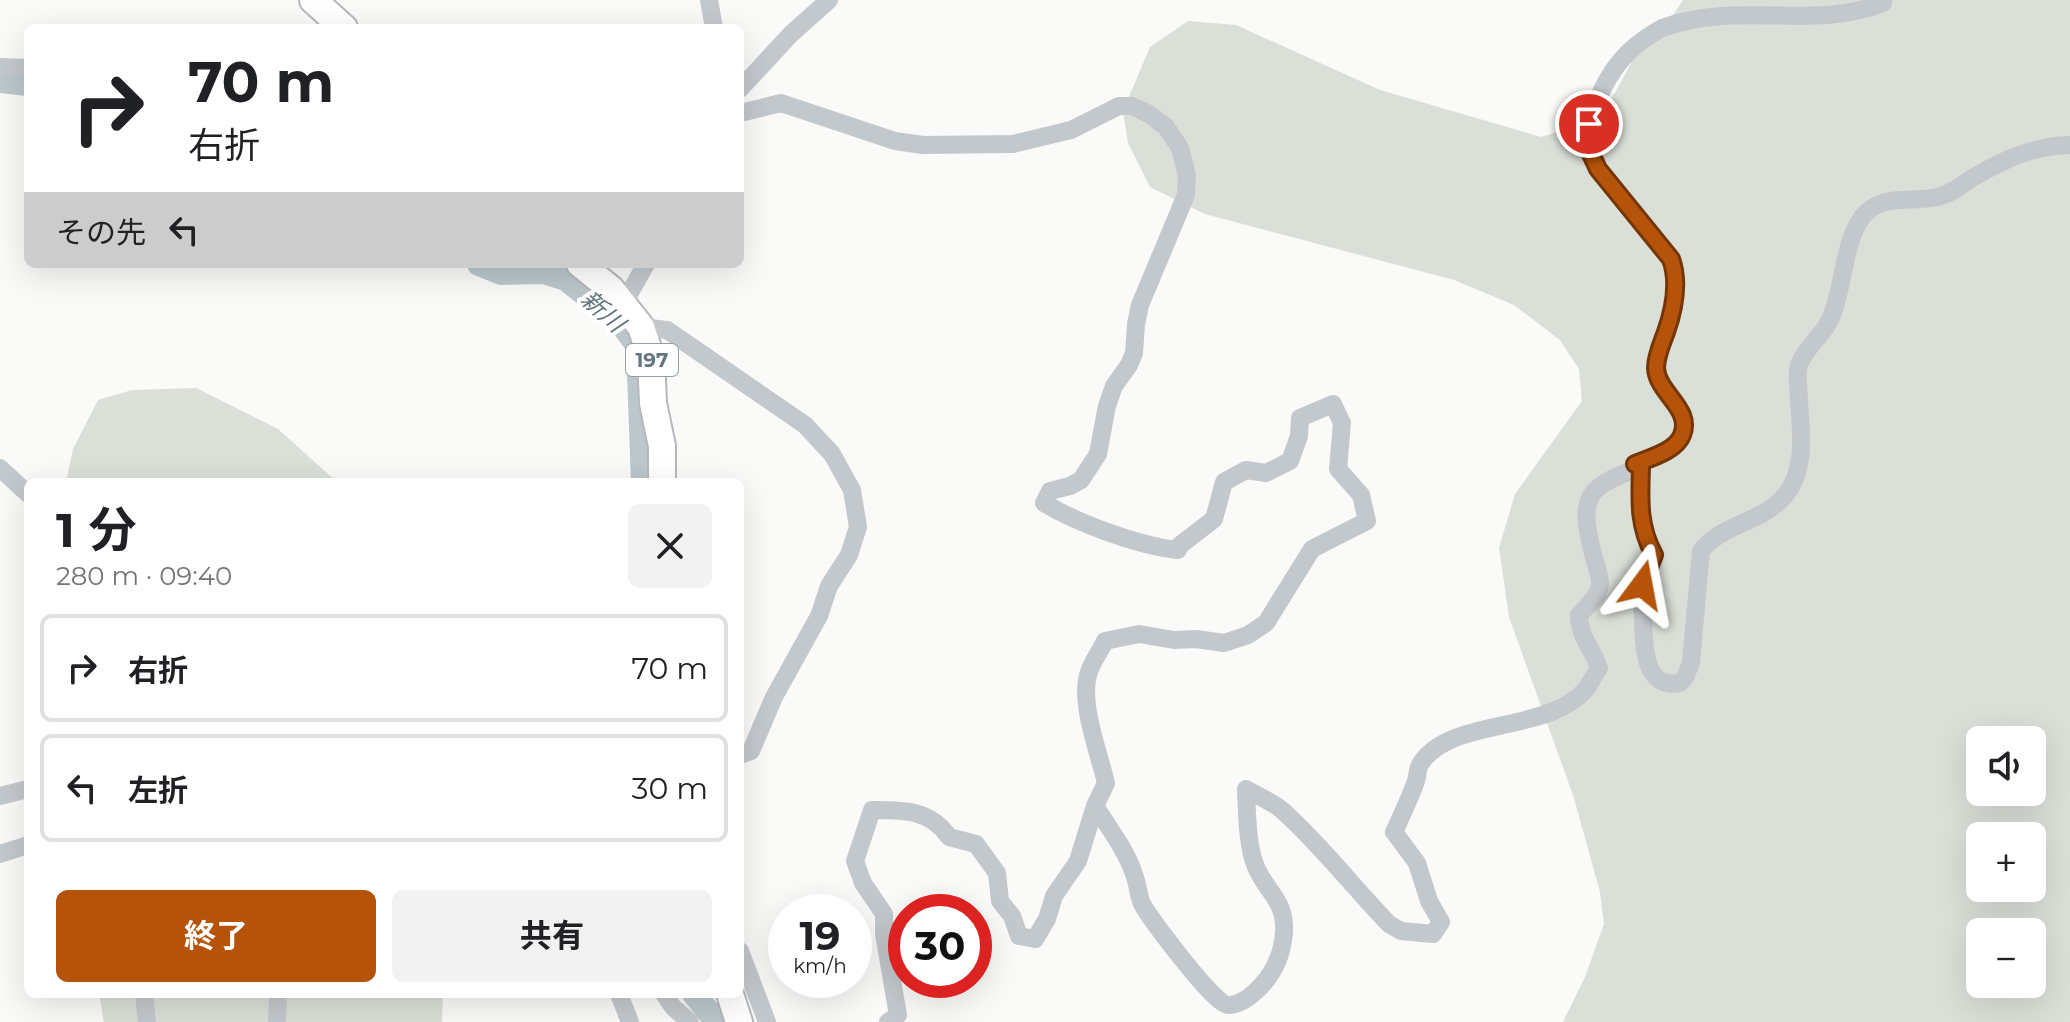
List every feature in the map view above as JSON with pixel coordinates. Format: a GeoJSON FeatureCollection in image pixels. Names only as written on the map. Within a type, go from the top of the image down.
{"type":"FeatureCollection","features":[{"type":"Feature","properties":{"kind":"highway","name":"197"},"geometry":{"type":"LineString","coordinates":[[585,268],[624,303],[641,327],[651,357],[653,403],[662,446],[662,478]]}},
{"type":"Feature","properties":{"kind":"highway"},"geometry":{"type":"LineString","coordinates":[[731,998],[739,1022]]}},
{"type":"Feature","properties":{"kind":"street"},"geometry":{"type":"LineString","coordinates":[[709,0],[713,24]]}},
{"type":"Feature","properties":{"kind":"street"},"geometry":{"type":"LineString","coordinates":[[744,88],[791,34],[828,0]]}},
{"type":"Feature","properties":{"kind":"street"},"geometry":{"type":"LineString","coordinates":[[1641,467],[1635,464],[1677,444],[1683,433],[1684,420],[1678,406],[1661,385],[1656,373],[1656,360],[1670,319],[1676,274],[1671,259],[1598,169],[1591,154],[1589,124],[1593,107],[1613,67],[1645,38],[1677,20],[1706,11],[1745,8],[1811,12],[1866,10],[1883,3],[1883,0]]}},
{"type":"Feature","properties":{"kind":"street"},"geometry":{"type":"LineString","coordinates":[[0,67],[24,68]]}},
{"type":"Feature","properties":{"kind":"street"},"geometry":{"type":"LineString","coordinates":[[744,112],[781,103],[895,141],[923,145],[1013,144],[1071,130],[1119,106],[1132,106],[1149,114],[1166,127],[1180,148],[1187,175],[1186,195],[1140,305],[1134,353],[1110,396],[1098,454],[1081,480],[1050,491],[1044,503],[1072,518],[1121,536],[1178,550],[1214,519],[1224,482],[1246,470],[1266,473],[1290,461],[1299,436],[1300,418],[1333,404],[1342,423],[1338,469],[1361,495],[1367,521],[1312,549],[1266,623],[1248,635],[1224,643],[1139,634],[1105,641],[1089,672],[1087,683],[1090,718],[1106,783],[1095,806],[1078,861],[1054,896],[1047,919],[1035,939],[1019,936],[1012,916],[1000,901],[997,873],[976,844],[949,837],[939,822],[907,810],[872,810],[855,861],[863,883],[884,914],[884,934],[898,1015],[888,1022]]}},
{"type":"Feature","properties":{"kind":"street"},"geometry":{"type":"LineString","coordinates":[[1641,467],[1643,535],[1654,555],[1642,585],[1645,652],[1648,666],[1657,679],[1665,683],[1680,683],[1691,662],[1701,551],[1711,539],[1760,517],[1776,506],[1793,484],[1802,431],[1799,365],[1829,322],[1855,230],[1863,216],[1873,207],[1891,199],[1925,200],[1942,196],[1996,164],[2027,150],[2070,145]]}},
{"type":"Feature","properties":{"kind":"street"},"geometry":{"type":"LineString","coordinates":[[624,303],[644,268]]}},
{"type":"Feature","properties":{"kind":"street"},"geometry":{"type":"LineString","coordinates":[[641,327],[667,330],[805,425],[832,454],[852,490],[858,527],[849,555],[829,586],[819,616],[774,697],[751,751],[744,754]]}},
{"type":"Feature","properties":{"kind":"street"},"geometry":{"type":"LineString","coordinates":[[1095,806],[1125,853],[1135,875],[1141,901],[1191,970],[1220,1002],[1228,1005],[1248,998],[1265,983],[1280,954],[1284,932],[1278,901],[1256,867],[1248,824],[1246,789],[1282,809],[1303,833],[1329,854],[1389,924],[1401,931],[1433,934],[1441,922],[1429,901],[1417,863],[1394,832],[1417,780],[1419,764],[1437,747],[1468,734],[1559,709],[1585,690],[1599,668],[1592,649],[1579,631],[1579,615],[1601,583],[1587,528],[1587,505],[1603,481],[1641,467]]}},
{"type":"Feature","properties":{"kind":"street"},"geometry":{"type":"LineString","coordinates":[[0,468],[24,490]]}},
{"type":"Feature","properties":{"kind":"street"},"geometry":{"type":"LineString","coordinates":[[0,796],[24,790]]}},
{"type":"Feature","properties":{"kind":"street"},"geometry":{"type":"LineString","coordinates":[[0,854],[24,846]]}},
{"type":"Feature","properties":{"kind":"street"},"geometry":{"type":"LineString","coordinates":[[744,962],[767,1022]]}},
{"type":"Feature","properties":{"kind":"street"},"geometry":{"type":"LineString","coordinates":[[144,998],[147,1022]]}},
{"type":"Feature","properties":{"kind":"street"},"geometry":{"type":"LineString","coordinates":[[277,1022],[278,998]]}},
{"type":"Feature","properties":{"kind":"street"},"geometry":{"type":"LineString","coordinates":[[621,998],[630,1022]]}},
{"type":"Feature","properties":{"kind":"street"},"geometry":{"type":"LineString","coordinates":[[667,998],[690,1022]]}},
{"type":"Feature","properties":{"kind":"shaded area"},"geometry":{"type":"Polygon","coordinates":[[[1683,0],[2070,0],[2070,1022],[1563,1022],[1585,977],[1604,924],[1600,892],[1574,798],[1509,617],[1499,548],[1515,494],[1582,401],[1579,369],[1560,340],[1514,305],[1454,280],[1205,214],[1150,187],[1128,143],[1123,111],[1150,47],[1188,21],[1236,25],[1380,90],[1541,137],[1584,123],[1611,100],[1640,47],[1674,14],[1683,0]]]}},
{"type":"Feature","properties":{"kind":"shaded area"},"geometry":{"type":"Polygon","coordinates":[[[196,388],[278,429],[333,478],[67,478],[73,449],[98,400],[132,390],[196,388]]]}},
{"type":"Feature","properties":{"kind":"shaded area"},"geometry":{"type":"Polygon","coordinates":[[[100,998],[443,998],[442,1022],[104,1022],[100,998]]]}},
{"type":"Feature","properties":{"kind":"waterway","name":"新川"},"geometry":{"type":"LineString","coordinates":[[0,81],[24,84]]}},
{"type":"Feature","properties":{"kind":"waterway","name":"新川"},"geometry":{"type":"LineString","coordinates":[[489,268],[501,273],[544,272],[566,279],[620,322],[638,346],[643,478]]}},
{"type":"Feature","properties":{"kind":"waterway","name":"新川"},"geometry":{"type":"LineString","coordinates":[[697,998],[717,1022]]}},
{"type":"Feature","properties":{"kind":"route"},"geometry":{"type":"LineString","coordinates":[[1589,124],[1591,154],[1598,169],[1671,259],[1676,274],[1670,319],[1656,360],[1656,373],[1661,385],[1678,406],[1684,420],[1683,433],[1677,444],[1635,464],[1641,467],[1643,535],[1654,555],[1642,585]]}}]}
